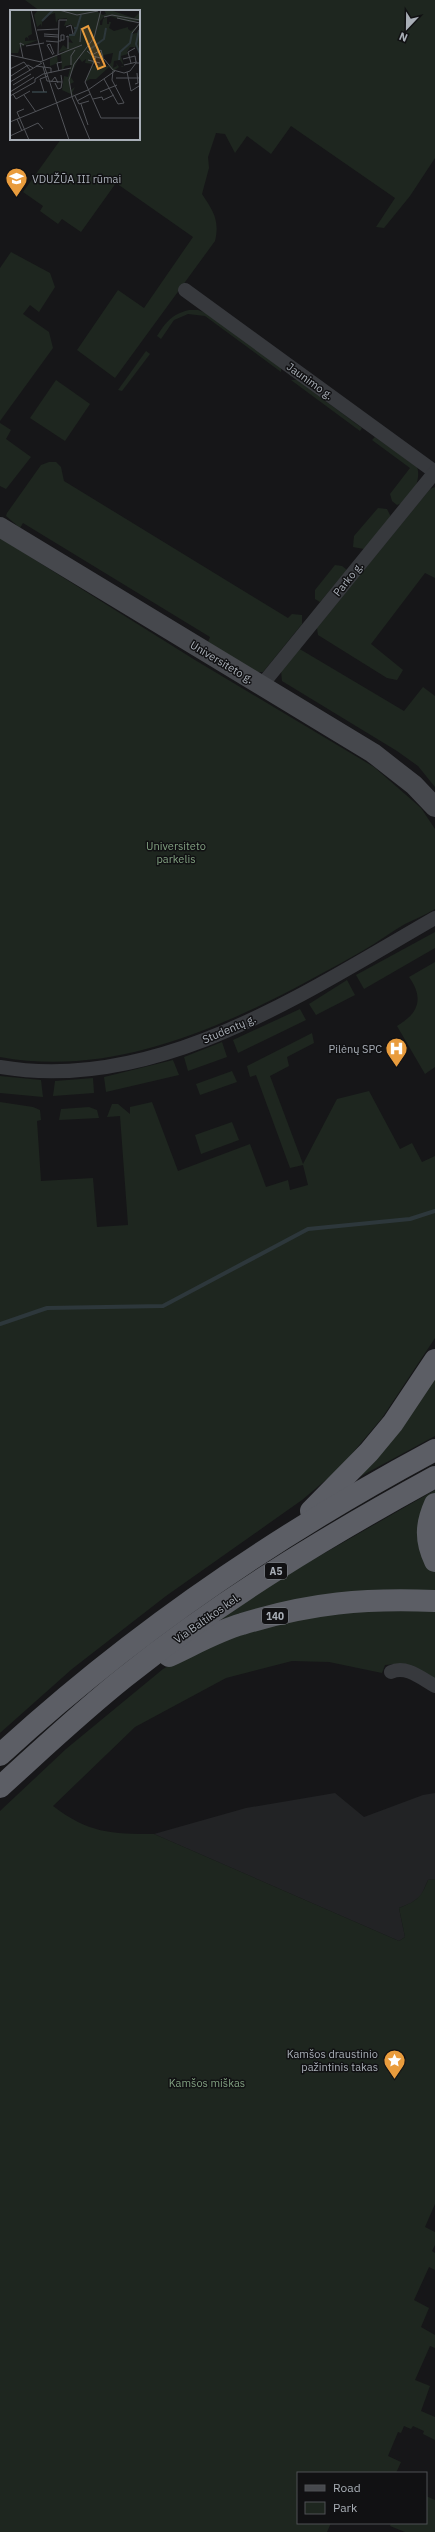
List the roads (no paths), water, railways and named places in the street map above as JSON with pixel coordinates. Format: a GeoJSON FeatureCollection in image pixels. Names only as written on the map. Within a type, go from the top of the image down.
{"type":"FeatureCollection","features":[{"type":"Feature","properties":{"kind":"highway"},"geometry":{"type":"LineString","coordinates":[[291,1532],[369,1452],[392,1423],[435,1360]]}},
{"type":"Feature","properties":{"kind":"highway","name":"A5"},"geometry":{"type":"LineString","coordinates":[[0,1755],[96,1671],[183,1605],[291,1532],[361,1490],[435,1450]]}},
{"type":"Feature","properties":{"kind":"highway","name":"Via Baltikos kel."},"geometry":{"type":"LineString","coordinates":[[0,1788],[125,1677],[230,1601],[306,1551],[435,1477]]}},
{"type":"Feature","properties":{"kind":"highway"},"geometry":{"type":"LineString","coordinates":[[435,1504],[428,1521],[427,1533],[435,1561]]}},
{"type":"Feature","properties":{"kind":"highway","name":"140"},"geometry":{"type":"LineString","coordinates":[[125,1677],[241,1624],[281,1614],[328,1603],[368,1599],[435,1601]]}},
{"type":"Feature","properties":{"kind":"main road","name":"Universiteto g."},"geometry":{"type":"LineString","coordinates":[[0,527],[373,753],[414,785],[435,808]]}},
{"type":"Feature","properties":{"kind":"street","name":"Jaunimo g."},"geometry":{"type":"LineString","coordinates":[[185,290],[435,472]]}},
{"type":"Feature","properties":{"kind":"street","name":"Parko g."},"geometry":{"type":"LineString","coordinates":[[261,686],[435,472]]}},
{"type":"Feature","properties":{"kind":"street","name":"Studentų g."},"geometry":{"type":"LineString","coordinates":[[0,1067],[49,1072],[98,1068],[201,1041],[225,1033],[299,996],[435,918]]}},
{"type":"Feature","properties":{"kind":"street"},"geometry":{"type":"LineString","coordinates":[[391,1672],[398,1669],[407,1671],[435,1686]]}},
{"type":"Feature","properties":{"kind":"waterway"},"geometry":{"type":"LineString","coordinates":[[0,1324],[47,1308],[163,1306],[308,1229],[410,1219],[435,1211]]}},
{"type":"Feature","properties":{"kind":"place","name":"VDUŽŪA III rūmai"},"geometry":{"type":"Point","coordinates":[17,198]}},
{"type":"Feature","properties":{"kind":"place","name":"Pilėnų SPC"},"geometry":{"type":"Point","coordinates":[397,1068]}},
{"type":"Feature","properties":{"kind":"place","name":"Kamšos draustinio pažintinis takas"},"geometry":{"type":"Point","coordinates":[394,2080]}},
{"type":"Feature","properties":{"kind":"park label","name":"Universiteto parkelis"},"geometry":{"type":"Point","coordinates":[176,852]}},
{"type":"Feature","properties":{"kind":"park label","name":"Kamšos miškas"},"geometry":{"type":"Point","coordinates":[207,2083]}}]}
